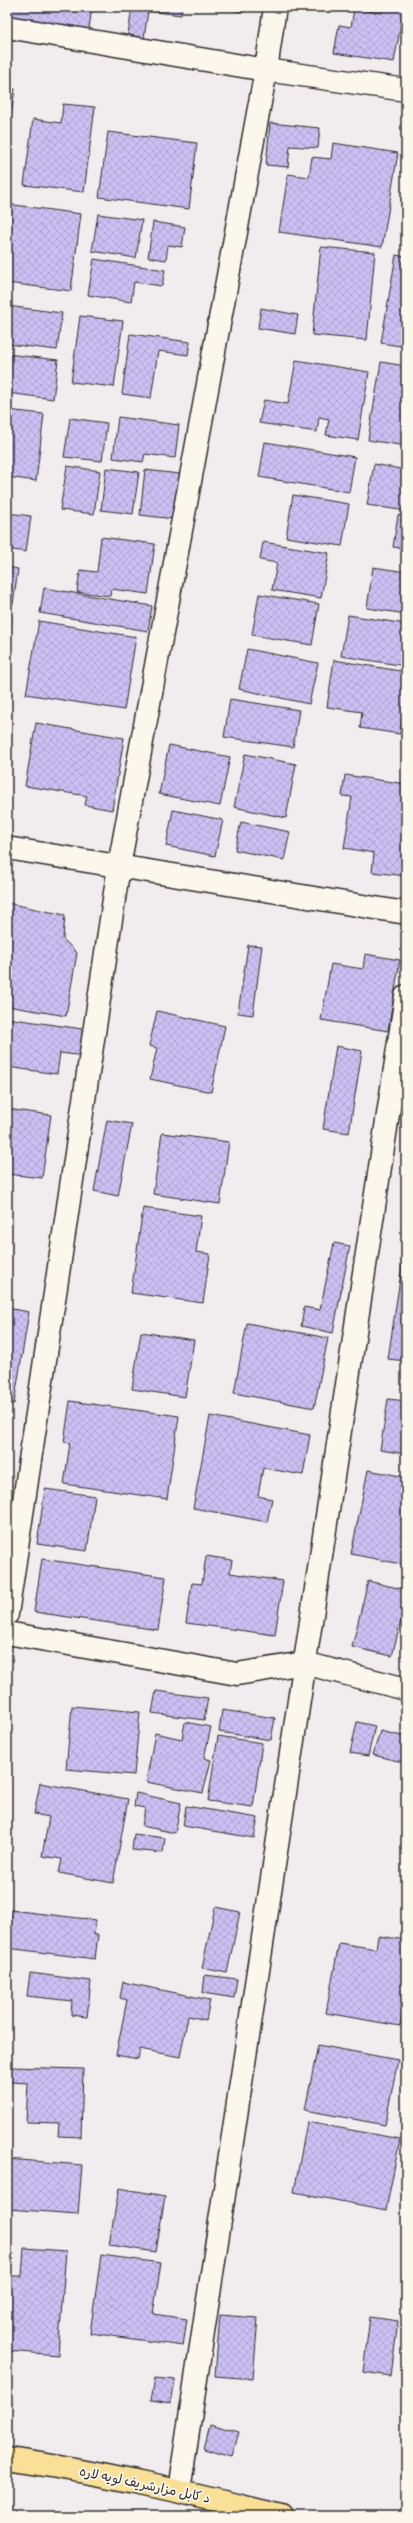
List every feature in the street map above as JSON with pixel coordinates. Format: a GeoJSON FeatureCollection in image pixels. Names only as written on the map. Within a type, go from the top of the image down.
{"type":"FeatureCollection","features":[{"type":"Feature","properties":{"kind":"highway","name":"د کابل مزارشریف لویه لاره"},"geometry":{"type":"LineString","coordinates":[[7,2459],[74,2469],[179,2491],[282,2516]]}},
{"type":"Feature","properties":{"kind":"street"},"geometry":{"type":"LineString","coordinates":[[7,1614],[119,866],[266,70],[275,7]]}},
{"type":"Feature","properties":{"kind":"street"},"geometry":{"type":"LineString","coordinates":[[7,27],[266,70],[406,90]]}},
{"type":"Feature","properties":{"kind":"street"},"geometry":{"type":"LineString","coordinates":[[7,848],[406,913]]}},
{"type":"Feature","properties":{"kind":"street"},"geometry":{"type":"LineString","coordinates":[[179,2491],[406,996]]}},
{"type":"Feature","properties":{"kind":"street"},"geometry":{"type":"LineString","coordinates":[[7,1633],[237,1674],[304,1663],[406,1689]]}},
{"type":"Feature","properties":{"kind":"building"},"geometry":{"type":"Polygon","coordinates":[[[9,7],[92,7],[89,29],[7,19],[9,7]]]}},
{"type":"Feature","properties":{"kind":"building"},"geometry":{"type":"Polygon","coordinates":[[[132,7],[182,7],[181,15],[148,11],[144,38],[128,35],[132,7]]]}},
{"type":"Feature","properties":{"kind":"building"},"geometry":{"type":"Polygon","coordinates":[[[229,7],[246,7],[245,12],[229,10],[229,7]]]}},
{"type":"Feature","properties":{"kind":"building"},"geometry":{"type":"Polygon","coordinates":[[[383,7],[404,7],[394,62],[334,53],[339,25],[351,27],[354,9],[382,13],[383,7]]]}},
{"type":"Feature","properties":{"kind":"building"},"geometry":{"type":"Polygon","coordinates":[[[7,88],[15,89],[7,142],[7,88]]]}},
{"type":"Feature","properties":{"kind":"building"},"geometry":{"type":"Polygon","coordinates":[[[63,104],[95,107],[84,192],[24,185],[33,119],[61,123],[63,104]]]}},
{"type":"Feature","properties":{"kind":"building"},"geometry":{"type":"Polygon","coordinates":[[[270,123],[320,128],[318,148],[290,146],[288,167],[266,165],[270,123]]]}},
{"type":"Feature","properties":{"kind":"building"},"geometry":{"type":"Polygon","coordinates":[[[108,132],[197,143],[189,209],[99,197],[108,132]]]}},
{"type":"Feature","properties":{"kind":"building"},"geometry":{"type":"Polygon","coordinates":[[[333,143],[398,153],[382,247],[279,232],[288,174],[309,177],[312,157],[331,159],[333,143]]]}},
{"type":"Feature","properties":{"kind":"building"},"geometry":{"type":"Polygon","coordinates":[[[7,204],[81,214],[71,291],[7,283],[7,204]]]}},
{"type":"Feature","properties":{"kind":"building"},"geometry":{"type":"Polygon","coordinates":[[[98,214],[142,220],[136,258],[92,251],[98,214]]]}},
{"type":"Feature","properties":{"kind":"building"},"geometry":{"type":"Polygon","coordinates":[[[153,222],[185,227],[182,247],[168,245],[166,260],[148,257],[153,222]]]}},
{"type":"Feature","properties":{"kind":"building"},"geometry":{"type":"Polygon","coordinates":[[[321,247],[375,252],[367,340],[312,335],[321,247]]]}},
{"type":"Feature","properties":{"kind":"building"},"geometry":{"type":"Polygon","coordinates":[[[396,255],[406,257],[406,347],[381,343],[396,255]]]}},
{"type":"Feature","properties":{"kind":"building"},"geometry":{"type":"Polygon","coordinates":[[[94,259],[165,270],[162,286],[134,282],[131,302],[88,295],[94,259]]]}},
{"type":"Feature","properties":{"kind":"building"},"geometry":{"type":"Polygon","coordinates":[[[7,306],[62,313],[57,350],[7,344],[7,306]]]}},
{"type":"Feature","properties":{"kind":"building"},"geometry":{"type":"Polygon","coordinates":[[[261,308],[298,315],[295,334],[258,328],[261,308]]]}},
{"type":"Feature","properties":{"kind":"building"},"geometry":{"type":"Polygon","coordinates":[[[80,316],[123,321],[114,387],[71,382],[80,316]]]}},
{"type":"Feature","properties":{"kind":"building"},"geometry":{"type":"Polygon","coordinates":[[[130,334],[190,342],[188,355],[158,351],[151,398],[122,394],[130,334]]]}},
{"type":"Feature","properties":{"kind":"building"},"geometry":{"type":"Polygon","coordinates":[[[7,354],[58,360],[53,399],[7,393],[7,354]]]}},
{"type":"Feature","properties":{"kind":"building"},"geometry":{"type":"Polygon","coordinates":[[[296,360],[369,372],[358,440],[326,435],[329,419],[319,417],[317,432],[259,423],[264,400],[288,404],[296,360]]]}},
{"type":"Feature","properties":{"kind":"building"},"geometry":{"type":"Polygon","coordinates":[[[381,362],[406,366],[406,446],[368,440],[381,362]]]}},
{"type":"Feature","properties":{"kind":"building"},"geometry":{"type":"Polygon","coordinates":[[[7,410],[44,414],[36,481],[7,477],[7,410]]]}},
{"type":"Feature","properties":{"kind":"building"},"geometry":{"type":"Polygon","coordinates":[[[118,417],[179,425],[175,458],[145,454],[143,462],[113,458],[118,417]]]}},
{"type":"Feature","properties":{"kind":"building"},"geometry":{"type":"Polygon","coordinates":[[[70,418],[107,423],[102,461],[64,457],[70,418]]]}},
{"type":"Feature","properties":{"kind":"building"},"geometry":{"type":"Polygon","coordinates":[[[265,442],[355,457],[349,492],[259,477],[265,442]]]}},
{"type":"Feature","properties":{"kind":"building"},"geometry":{"type":"Polygon","coordinates":[[[374,464],[406,470],[406,511],[367,505],[374,464]]]}},
{"type":"Feature","properties":{"kind":"building"},"geometry":{"type":"Polygon","coordinates":[[[67,466],[100,471],[94,514],[60,510],[67,466]]]}},
{"type":"Feature","properties":{"kind":"building"},"geometry":{"type":"Polygon","coordinates":[[[106,468],[139,472],[133,514],[101,510],[106,468]]]}},
{"type":"Feature","properties":{"kind":"building"},"geometry":{"type":"Polygon","coordinates":[[[145,470],[180,474],[174,519],[140,515],[145,470]]]}},
{"type":"Feature","properties":{"kind":"building"},"geometry":{"type":"Polygon","coordinates":[[[293,495],[349,504],[342,546],[286,537],[293,495]]]}},
{"type":"Feature","properties":{"kind":"building"},"geometry":{"type":"Polygon","coordinates":[[[7,513],[31,516],[26,552],[7,549],[7,513]]]}},
{"type":"Feature","properties":{"kind":"building"},"geometry":{"type":"Polygon","coordinates":[[[398,515],[406,517],[406,549],[393,547],[398,515]]]}},
{"type":"Feature","properties":{"kind":"building"},"geometry":{"type":"Polygon","coordinates":[[[101,537],[155,544],[148,594],[111,589],[110,596],[77,592],[80,570],[97,572],[101,537]]]}},
{"type":"Feature","properties":{"kind":"building"},"geometry":{"type":"Polygon","coordinates":[[[263,542],[329,553],[321,598],[272,590],[277,563],[260,560],[263,542]]]}},
{"type":"Feature","properties":{"kind":"building"},"geometry":{"type":"Polygon","coordinates":[[[7,567],[18,569],[13,604],[7,603],[7,567]]]}},
{"type":"Feature","properties":{"kind":"building"},"geometry":{"type":"Polygon","coordinates":[[[373,567],[406,572],[406,614],[367,608],[373,567]]]}},
{"type":"Feature","properties":{"kind":"building"},"geometry":{"type":"Polygon","coordinates":[[[44,588],[152,606],[148,631],[40,613],[44,588]]]}},
{"type":"Feature","properties":{"kind":"building"},"geometry":{"type":"Polygon","coordinates":[[[259,594],[319,604],[312,645],[252,635],[259,594]]]}},
{"type":"Feature","properties":{"kind":"building"},"geometry":{"type":"Polygon","coordinates":[[[7,615],[12,616],[7,653],[7,615]]]}},
{"type":"Feature","properties":{"kind":"building"},"geometry":{"type":"Polygon","coordinates":[[[348,615],[406,624],[406,666],[341,656],[348,615]]]}},
{"type":"Feature","properties":{"kind":"building"},"geometry":{"type":"Polygon","coordinates":[[[39,621],[136,637],[124,710],[26,694],[39,621]]]}},
{"type":"Feature","properties":{"kind":"building"},"geometry":{"type":"Polygon","coordinates":[[[247,649],[318,663],[309,704],[239,689],[247,649]]]}},
{"type":"Feature","properties":{"kind":"building"},"geometry":{"type":"Polygon","coordinates":[[[334,660],[406,672],[406,720],[402,719],[400,734],[360,728],[362,712],[327,707],[334,660]]]}},
{"type":"Feature","properties":{"kind":"building"},"geometry":{"type":"Polygon","coordinates":[[[230,699],[299,710],[293,747],[224,737],[230,699]]]}},
{"type":"Feature","properties":{"kind":"building"},"geometry":{"type":"Polygon","coordinates":[[[36,723],[124,738],[112,810],[85,805],[87,796],[25,786],[36,723]]]}},
{"type":"Feature","properties":{"kind":"building"},"geometry":{"type":"Polygon","coordinates":[[[169,745],[230,757],[220,806],[159,794],[169,745]]]}},
{"type":"Feature","properties":{"kind":"building"},"geometry":{"type":"Polygon","coordinates":[[[245,754],[296,764],[286,818],[234,807],[245,754]]]}},
{"type":"Feature","properties":{"kind":"building"},"geometry":{"type":"Polygon","coordinates":[[[345,775],[406,784],[406,876],[372,872],[374,853],[344,848],[352,797],[342,796],[345,775]]]}},
{"type":"Feature","properties":{"kind":"building"},"geometry":{"type":"Polygon","coordinates":[[[173,810],[223,820],[215,856],[166,846],[173,810]]]}},
{"type":"Feature","properties":{"kind":"building"},"geometry":{"type":"Polygon","coordinates":[[[241,822],[290,832],[284,860],[235,850],[241,822]]]}},
{"type":"Feature","properties":{"kind":"building"},"geometry":{"type":"Polygon","coordinates":[[[7,903],[65,915],[63,939],[77,953],[66,1016],[7,1006],[7,903]]]}},
{"type":"Feature","properties":{"kind":"building"},"geometry":{"type":"Polygon","coordinates":[[[248,945],[262,946],[253,1015],[238,1013],[248,945]]]}},
{"type":"Feature","properties":{"kind":"building"},"geometry":{"type":"Polygon","coordinates":[[[365,954],[400,960],[388,1031],[321,1020],[331,964],[363,969],[365,954]]]}},
{"type":"Feature","properties":{"kind":"building"},"geometry":{"type":"Polygon","coordinates":[[[157,1011],[225,1026],[211,1092],[150,1079],[157,1048],[149,1046],[157,1011]]]}},
{"type":"Feature","properties":{"kind":"building"},"geometry":{"type":"Polygon","coordinates":[[[7,1018],[89,1030],[85,1056],[60,1053],[57,1074],[7,1067],[7,1018]]]}},
{"type":"Feature","properties":{"kind":"building"},"geometry":{"type":"Polygon","coordinates":[[[336,1046],[362,1051],[349,1133],[323,1129],[336,1046]]]}},
{"type":"Feature","properties":{"kind":"building"},"geometry":{"type":"Polygon","coordinates":[[[7,1109],[51,1115],[42,1178],[7,1174],[7,1109]]]}},
{"type":"Feature","properties":{"kind":"building"},"geometry":{"type":"Polygon","coordinates":[[[107,1120],[132,1124],[118,1196],[94,1191],[107,1120]]]}},
{"type":"Feature","properties":{"kind":"building"},"geometry":{"type":"Polygon","coordinates":[[[162,1133],[229,1142],[220,1204],[153,1194],[162,1133]]]}},
{"type":"Feature","properties":{"kind":"building"},"geometry":{"type":"Polygon","coordinates":[[[143,1208],[201,1216],[196,1252],[210,1254],[203,1303],[131,1293],[143,1208]]]}},
{"type":"Feature","properties":{"kind":"building"},"geometry":{"type":"Polygon","coordinates":[[[334,1243],[350,1246],[333,1333],[301,1326],[304,1307],[320,1310],[334,1243]]]}},
{"type":"Feature","properties":{"kind":"building"},"geometry":{"type":"Polygon","coordinates":[[[404,1252],[406,1253],[406,1361],[388,1359],[404,1252]]]}},
{"type":"Feature","properties":{"kind":"building"},"geometry":{"type":"Polygon","coordinates":[[[7,1308],[29,1312],[14,1404],[7,1402],[7,1308]]]}},
{"type":"Feature","properties":{"kind":"building"},"geometry":{"type":"Polygon","coordinates":[[[247,1323],[328,1338],[314,1408],[234,1393],[247,1323]]]}},
{"type":"Feature","properties":{"kind":"building"},"geometry":{"type":"Polygon","coordinates":[[[141,1332],[194,1340],[185,1397],[132,1389],[141,1332]]]}},
{"type":"Feature","properties":{"kind":"building"},"geometry":{"type":"Polygon","coordinates":[[[388,1399],[406,1401],[406,1454],[380,1450],[388,1399]]]}},
{"type":"Feature","properties":{"kind":"building"},"geometry":{"type":"Polygon","coordinates":[[[70,1401],[179,1416],[167,1499],[64,1484],[70,1443],[64,1442],[70,1401]]]}},
{"type":"Feature","properties":{"kind":"building"},"geometry":{"type":"Polygon","coordinates":[[[210,1416],[310,1435],[303,1475],[263,1468],[258,1496],[272,1499],[267,1522],[193,1508],[210,1416]]]}},
{"type":"Feature","properties":{"kind":"building"},"geometry":{"type":"Polygon","coordinates":[[[368,1470],[406,1477],[406,1565],[351,1554],[368,1470]]]}},
{"type":"Feature","properties":{"kind":"building"},"geometry":{"type":"Polygon","coordinates":[[[45,1489],[95,1496],[87,1551],[37,1544],[45,1489]]]}},
{"type":"Feature","properties":{"kind":"building"},"geometry":{"type":"Polygon","coordinates":[[[206,1556],[232,1560],[230,1573],[283,1581],[275,1635],[186,1623],[192,1583],[202,1584],[206,1556]]]}},
{"type":"Feature","properties":{"kind":"building"},"geometry":{"type":"Polygon","coordinates":[[[42,1559],[166,1577],[158,1630],[34,1612],[42,1559]]]}},
{"type":"Feature","properties":{"kind":"building"},"geometry":{"type":"Polygon","coordinates":[[[368,1581],[406,1590],[406,1601],[392,1656],[352,1647],[368,1581]]]}},
{"type":"Feature","properties":{"kind":"building"},"geometry":{"type":"Polygon","coordinates":[[[156,1691],[208,1698],[204,1720],[152,1713],[156,1691]]]}},
{"type":"Feature","properties":{"kind":"building"},"geometry":{"type":"Polygon","coordinates":[[[72,1706],[140,1712],[134,1775],[66,1769],[72,1706]]]}},
{"type":"Feature","properties":{"kind":"building"},"geometry":{"type":"Polygon","coordinates":[[[222,1710],[275,1718],[271,1740],[219,1732],[222,1710]]]}},
{"type":"Feature","properties":{"kind":"building"},"geometry":{"type":"Polygon","coordinates":[[[185,1722],[211,1727],[204,1758],[211,1760],[203,1793],[146,1782],[155,1733],[182,1739],[185,1722]]]}},
{"type":"Feature","properties":{"kind":"building"},"geometry":{"type":"Polygon","coordinates":[[[357,1722],[375,1726],[368,1756],[350,1753],[357,1722]]]}},
{"type":"Feature","properties":{"kind":"building"},"geometry":{"type":"Polygon","coordinates":[[[380,1731],[406,1737],[406,1763],[373,1755],[380,1731]]]}},
{"type":"Feature","properties":{"kind":"building"},"geometry":{"type":"Polygon","coordinates":[[[218,1736],[262,1743],[253,1807],[208,1801],[218,1736]]]}},
{"type":"Feature","properties":{"kind":"building"},"geometry":{"type":"Polygon","coordinates":[[[40,1783],[128,1799],[113,1883],[59,1873],[62,1859],[42,1856],[49,1817],[34,1814],[40,1783]]]}},
{"type":"Feature","properties":{"kind":"building"},"geometry":{"type":"Polygon","coordinates":[[[136,1793],[181,1803],[175,1833],[142,1826],[145,1808],[134,1806],[136,1793]]]}},
{"type":"Feature","properties":{"kind":"building"},"geometry":{"type":"Polygon","coordinates":[[[186,1806],[258,1818],[254,1838],[183,1826],[186,1806]]]}},
{"type":"Feature","properties":{"kind":"building"},"geometry":{"type":"Polygon","coordinates":[[[134,1834],[165,1838],[163,1853],[132,1850],[134,1834]]]}},
{"type":"Feature","properties":{"kind":"building"},"geometry":{"type":"Polygon","coordinates":[[[215,1907],[240,1912],[227,1973],[202,1968],[215,1907]]]}},
{"type":"Feature","properties":{"kind":"building"},"geometry":{"type":"Polygon","coordinates":[[[10,1910],[96,1920],[94,1935],[98,1935],[95,1959],[7,1948],[10,1910]]]}},
{"type":"Feature","properties":{"kind":"building"},"geometry":{"type":"Polygon","coordinates":[[[378,1936],[406,1940],[406,1995],[400,2026],[326,2013],[339,1943],[376,1949],[378,1936]]]}},
{"type":"Feature","properties":{"kind":"building"},"geometry":{"type":"Polygon","coordinates":[[[30,1973],[91,1981],[87,2017],[71,2015],[72,2001],[27,1996],[30,1973]]]}},
{"type":"Feature","properties":{"kind":"building"},"geometry":{"type":"Polygon","coordinates":[[[205,1975],[237,1979],[234,1998],[203,1993],[205,1975]]]}},
{"type":"Feature","properties":{"kind":"building"},"geometry":{"type":"Polygon","coordinates":[[[123,1982],[210,2000],[206,2020],[188,2016],[180,2057],[140,2049],[138,2059],[116,2055],[127,2000],[120,1998],[123,1982]]]}},
{"type":"Feature","properties":{"kind":"building"},"geometry":{"type":"Polygon","coordinates":[[[318,2045],[398,2060],[385,2125],[305,2110],[318,2045]]]}},
{"type":"Feature","properties":{"kind":"building"},"geometry":{"type":"Polygon","coordinates":[[[10,2067],[83,2069],[81,2137],[58,2136],[59,2123],[26,2122],[28,2083],[10,2082],[10,2067]]]}},
{"type":"Feature","properties":{"kind":"building"},"geometry":{"type":"Polygon","coordinates":[[[307,2122],[400,2139],[386,2210],[294,2192],[307,2122]]]}},
{"type":"Feature","properties":{"kind":"building"},"geometry":{"type":"Polygon","coordinates":[[[7,2159],[82,2165],[78,2214],[7,2209],[7,2159]]]}},
{"type":"Feature","properties":{"kind":"building"},"geometry":{"type":"Polygon","coordinates":[[[119,2188],[165,2196],[156,2252],[109,2245],[119,2188]]]}},
{"type":"Feature","properties":{"kind":"building"},"geometry":{"type":"Polygon","coordinates":[[[24,2248],[66,2251],[58,2355],[7,2351],[7,2276],[22,2276],[24,2248]]]}},
{"type":"Feature","properties":{"kind":"building"},"geometry":{"type":"Polygon","coordinates":[[[101,2255],[161,2263],[153,2314],[187,2319],[183,2346],[90,2333],[101,2255]]]}},
{"type":"Feature","properties":{"kind":"building"},"geometry":{"type":"Polygon","coordinates":[[[220,2315],[258,2318],[253,2379],[215,2376],[220,2315]]]}},
{"type":"Feature","properties":{"kind":"building"},"geometry":{"type":"Polygon","coordinates":[[[370,2317],[398,2321],[391,2376],[363,2372],[370,2317]]]}},
{"type":"Feature","properties":{"kind":"building"},"geometry":{"type":"Polygon","coordinates":[[[155,2378],[175,2380],[171,2403],[151,2400],[155,2378]]]}},
{"type":"Feature","properties":{"kind":"building"},"geometry":{"type":"Polygon","coordinates":[[[210,2424],[239,2432],[232,2457],[204,2449],[210,2424]]]}}]}
